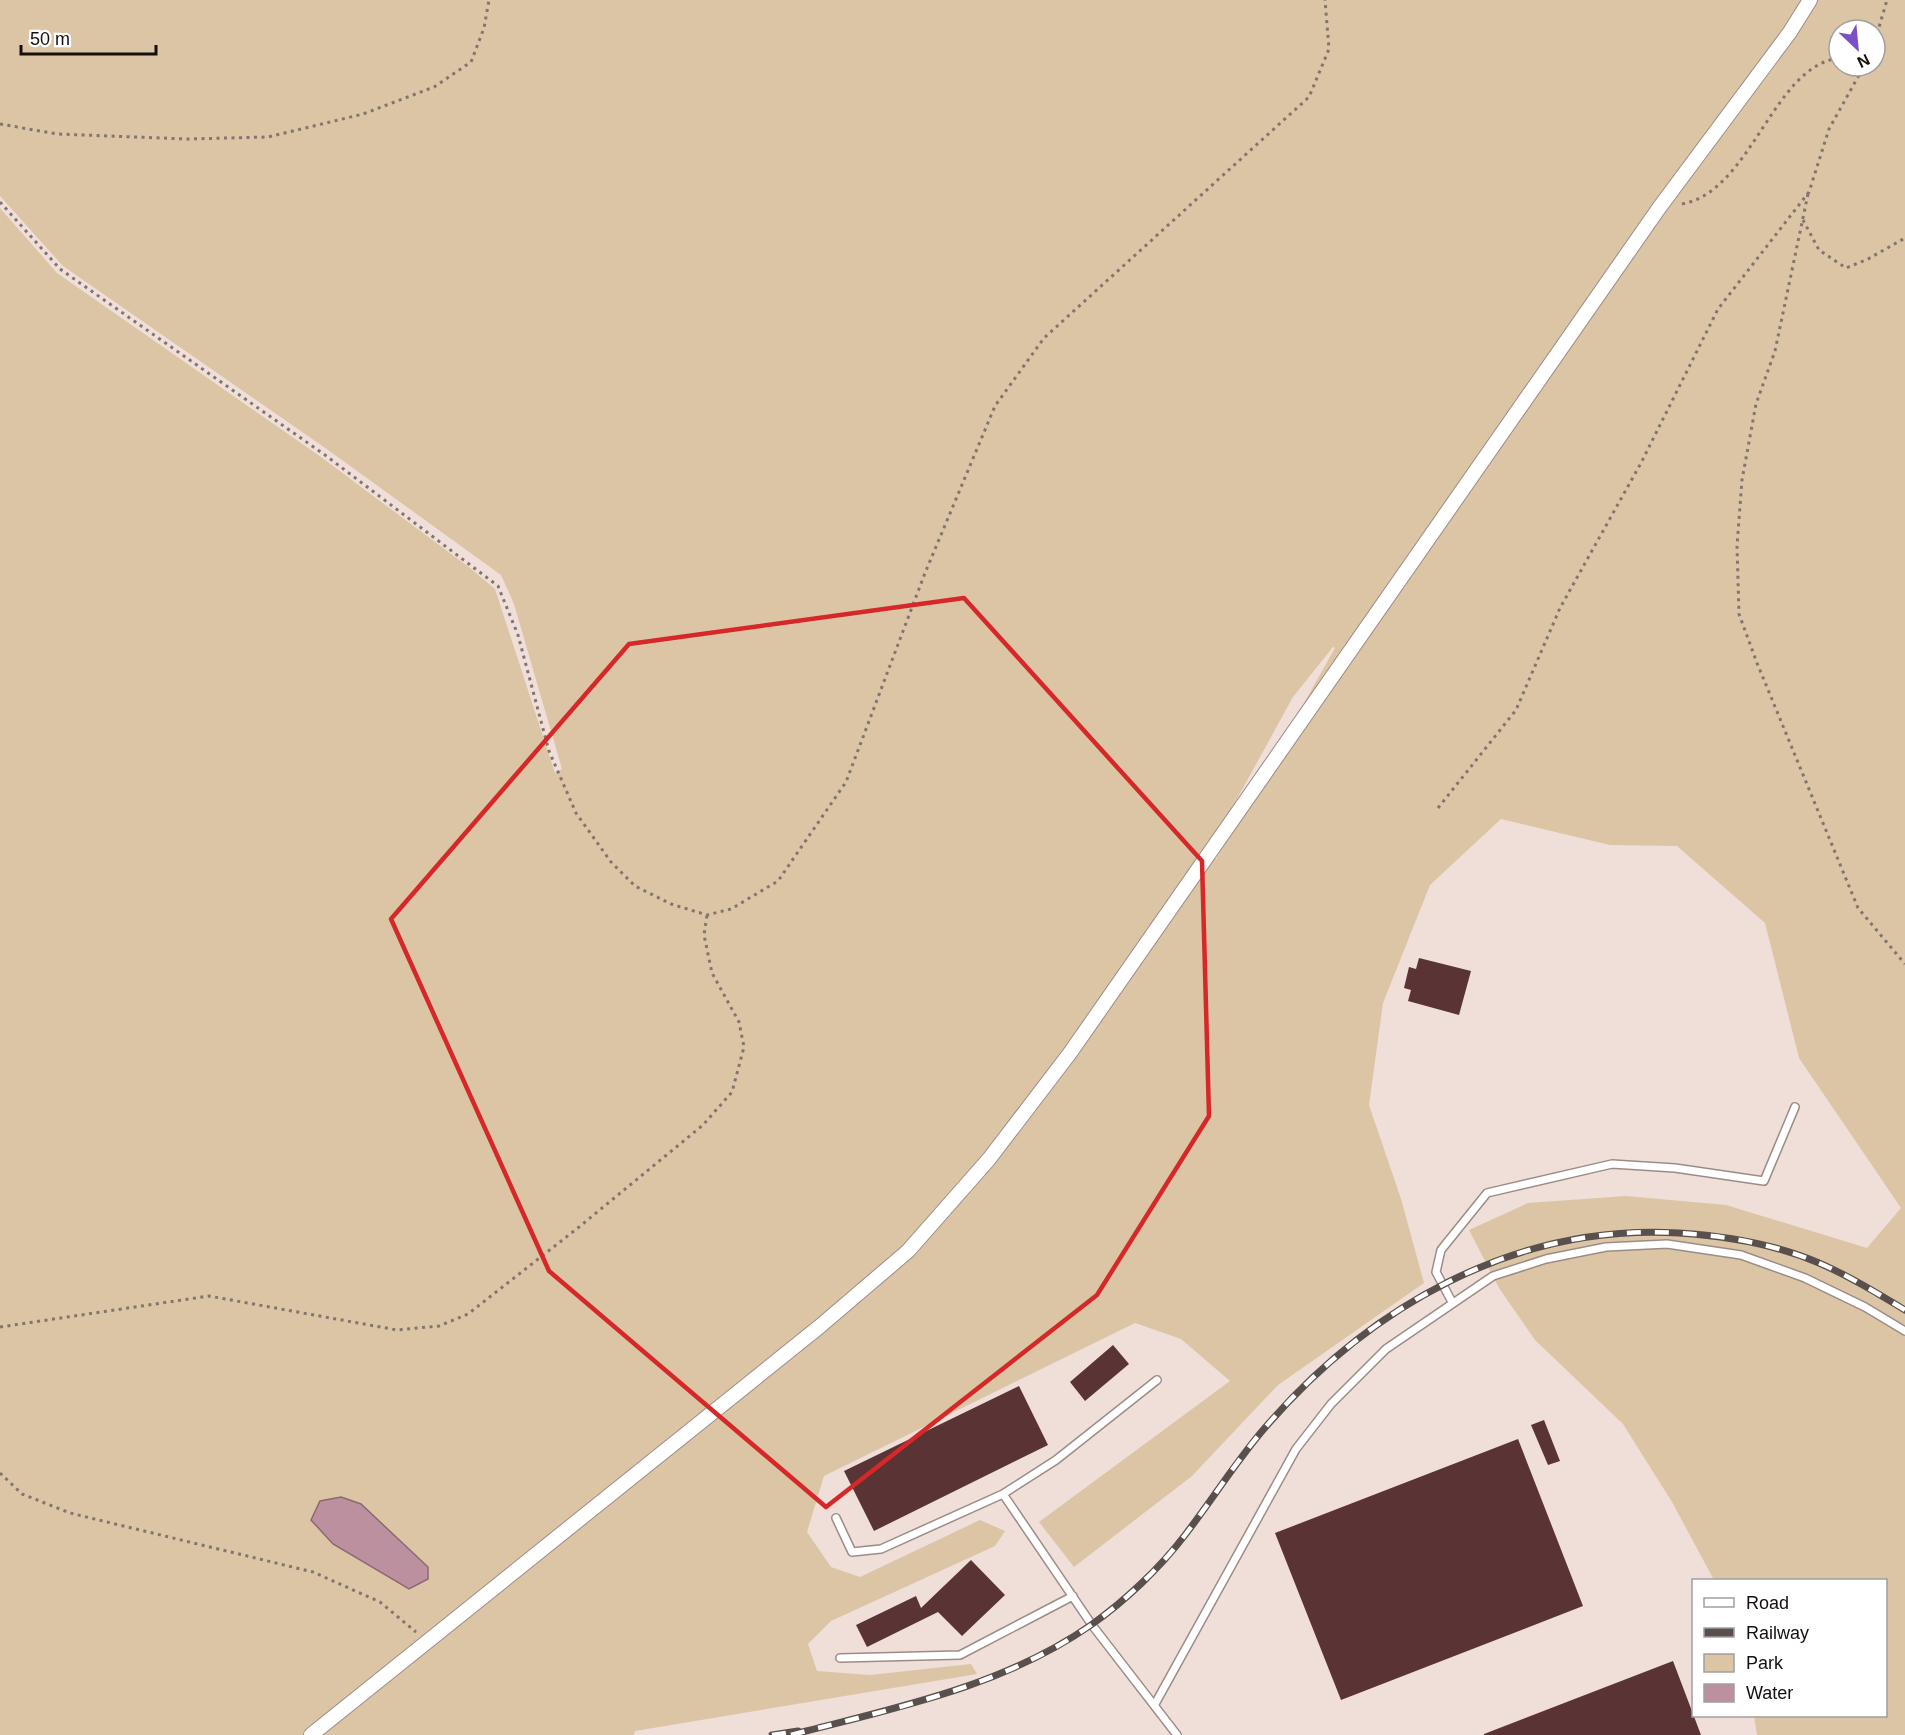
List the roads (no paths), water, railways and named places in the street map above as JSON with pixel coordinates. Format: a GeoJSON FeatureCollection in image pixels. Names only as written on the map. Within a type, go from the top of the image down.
{"type":"FeatureCollection","features":[{"type":"Feature","properties":{"kind":"street"},"geometry":{"type":"LineString","coordinates":[[311,1735],[828,1320],[908,1251],[989,1159],[1070,1053],[1659,208],[1790,32],[1810,0]]}},
{"type":"Feature","properties":{"kind":"lane"},"geometry":{"type":"LineString","coordinates":[[1452,1302],[1436,1272],[1441,1250],[1487,1193],[1612,1164],[1675,1167],[1764,1180],[1795,1107]]}},
{"type":"Feature","properties":{"kind":"lane"},"geometry":{"type":"LineString","coordinates":[[1155,1704],[1296,1449],[1331,1404],[1386,1348],[1493,1276],[1546,1259],[1606,1247],[1666,1244],[1741,1255],[1805,1278],[1865,1307],[1905,1331]]}},
{"type":"Feature","properties":{"kind":"lane"},"geometry":{"type":"LineString","coordinates":[[836,1518],[852,1552],[881,1550],[1003,1494],[1056,1460],[1157,1380]]}},
{"type":"Feature","properties":{"kind":"lane"},"geometry":{"type":"LineString","coordinates":[[1003,1494],[1072,1596],[1177,1735]]}},
{"type":"Feature","properties":{"kind":"lane"},"geometry":{"type":"LineString","coordinates":[[840,1658],[960,1655],[1072,1596]]}},
{"type":"Feature","properties":{"kind":"water"},"geometry":{"type":"Polygon","coordinates":[[[341,1497],[361,1504],[428,1567],[428,1579],[409,1589],[333,1544],[311,1520],[320,1501],[341,1497]]]}},
{"type":"Feature","properties":{"kind":"railway"},"geometry":{"type":"LineString","coordinates":[[791,1735],[908,1705],[984,1680],[1021,1665],[1091,1625],[1129,1595],[1165,1560],[1263,1430],[1304,1386],[1349,1346],[1398,1311],[1449,1282],[1503,1259],[1560,1242],[1618,1234],[1679,1233],[1715,1236],[1768,1246],[1802,1256],[1852,1279],[1905,1310]]}},
{"type":"Feature","properties":{"kind":"railway"},"geometry":{"type":"LineString","coordinates":[[772,1735],[798,1731]]}}]}
